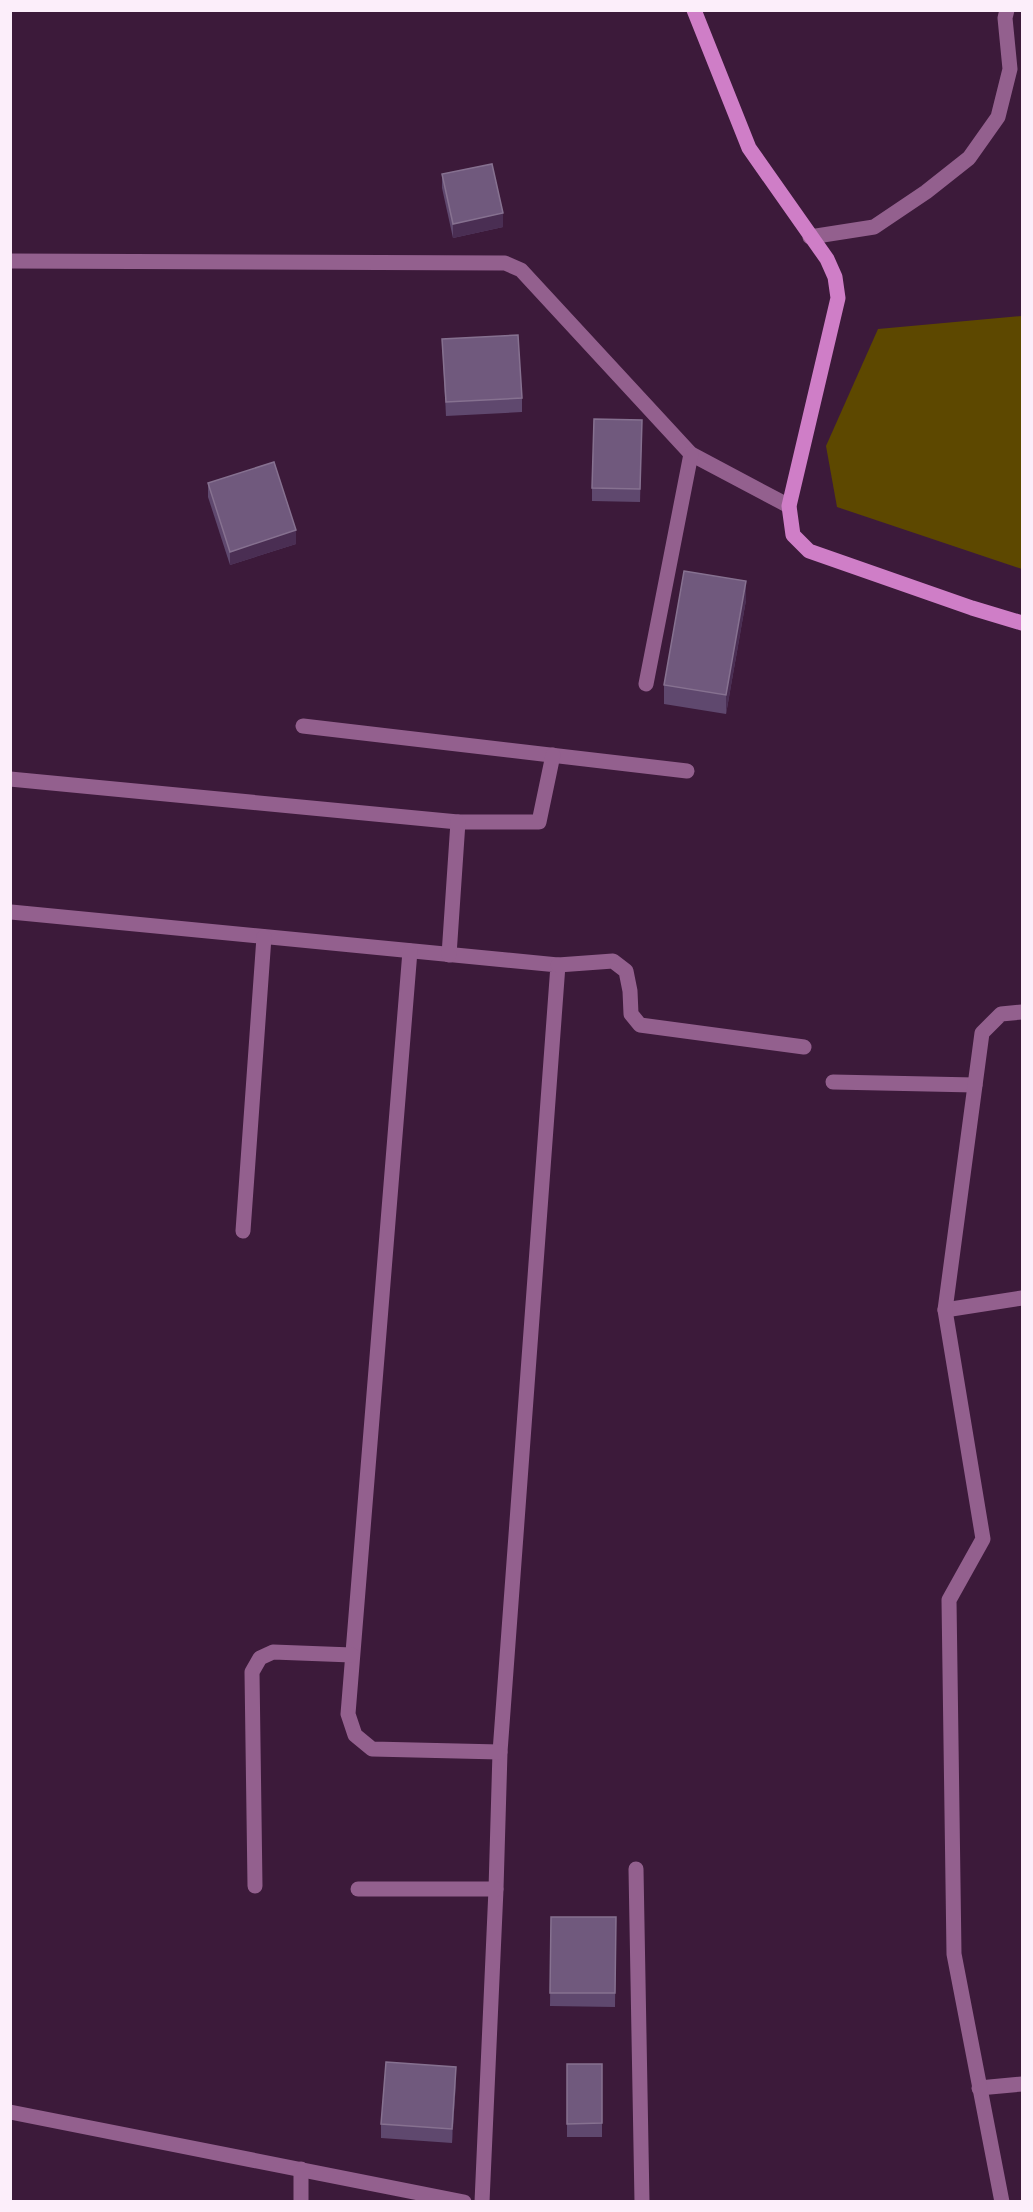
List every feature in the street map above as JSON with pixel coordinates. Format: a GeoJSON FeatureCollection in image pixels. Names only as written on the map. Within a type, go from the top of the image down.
{"type":"FeatureCollection","features":[{"type":"Feature","properties":{"kind":"street"},"geometry":{"type":"LineString","coordinates":[[694,10],[749,148],[827,259],[835,276],[838,298],[789,506],[793,535],[809,551],[972,608],[1023,623]]}},
{"type":"Feature","properties":{"kind":"street"},"geometry":{"type":"LineString","coordinates":[[810,237],[874,227],[926,192],[969,159],[998,117],[1010,69],[1005,18],[1007,10]]}},
{"type":"Feature","properties":{"kind":"street"},"geometry":{"type":"LineString","coordinates":[[10,261],[505,263],[521,270],[690,454],[789,506]]}},
{"type":"Feature","properties":{"kind":"street"},"geometry":{"type":"LineString","coordinates":[[646,684],[690,454]]}},
{"type":"Feature","properties":{"kind":"street"},"geometry":{"type":"LineString","coordinates":[[303,726],[687,771]]}},
{"type":"Feature","properties":{"kind":"street"},"geometry":{"type":"LineString","coordinates":[[10,779],[458,822],[540,822],[553,755]]}},
{"type":"Feature","properties":{"kind":"street"},"geometry":{"type":"LineString","coordinates":[[449,955],[458,822]]}},
{"type":"Feature","properties":{"kind":"street"},"geometry":{"type":"LineString","coordinates":[[11,912],[558,965],[613,961],[626,971],[631,1014],[640,1024],[804,1047]]}},
{"type":"Feature","properties":{"kind":"street"},"geometry":{"type":"LineString","coordinates":[[243,1231],[264,937]]}},
{"type":"Feature","properties":{"kind":"street"},"geometry":{"type":"LineString","coordinates":[[410,951],[348,1714],[355,1735],[372,1749],[500,1752]]}},
{"type":"Feature","properties":{"kind":"street"},"geometry":{"type":"LineString","coordinates":[[482,2202],[500,1752],[558,965]]}},
{"type":"Feature","properties":{"kind":"street"},"geometry":{"type":"LineString","coordinates":[[1002,2202],[954,1954],[950,1600],[983,1539],[945,1310],[982,1033],[1002,1014],[1023,1012]]}},
{"type":"Feature","properties":{"kind":"street"},"geometry":{"type":"LineString","coordinates":[[833,1082],[975,1085]]}},
{"type":"Feature","properties":{"kind":"street"},"geometry":{"type":"LineString","coordinates":[[945,1310],[1023,1298]]}},
{"type":"Feature","properties":{"kind":"street"},"geometry":{"type":"LineString","coordinates":[[255,1886],[252,1672],[260,1658],[273,1652],[352,1655]]}},
{"type":"Feature","properties":{"kind":"street"},"geometry":{"type":"LineString","coordinates":[[636,1869],[642,2202]]}},
{"type":"Feature","properties":{"kind":"street"},"geometry":{"type":"LineString","coordinates":[[358,1889],[496,1889]]}},
{"type":"Feature","properties":{"kind":"street"},"geometry":{"type":"LineString","coordinates":[[980,2088],[1023,2084]]}},
{"type":"Feature","properties":{"kind":"street"},"geometry":{"type":"LineString","coordinates":[[10,2112],[464,2202]]}},
{"type":"Feature","properties":{"kind":"street"},"geometry":{"type":"LineString","coordinates":[[301,2169],[301,2202]]}},
{"type":"Feature","properties":{"kind":"shaded area"},"geometry":{"type":"Polygon","coordinates":[[[1022,316],[1022,569],[837,507],[826,446],[878,329],[1022,316]]]}},
{"type":"Feature","properties":{"kind":"building"},"geometry":{"type":"Polygon","coordinates":[[[492,164],[503,213],[453,224],[442,174],[492,164]]]}},
{"type":"Feature","properties":{"kind":"building"},"geometry":{"type":"Polygon","coordinates":[[[518,335],[522,398],[446,402],[442,339],[518,335]]]}},
{"type":"Feature","properties":{"kind":"building"},"geometry":{"type":"Polygon","coordinates":[[[594,419],[642,420],[640,489],[592,488],[594,419]]]}},
{"type":"Feature","properties":{"kind":"building"},"geometry":{"type":"Polygon","coordinates":[[[274,462],[296,530],[230,552],[208,483],[274,462]]]}},
{"type":"Feature","properties":{"kind":"building"},"geometry":{"type":"Polygon","coordinates":[[[684,571],[746,581],[726,695],[664,685],[684,571]]]}},
{"type":"Feature","properties":{"kind":"building"},"geometry":{"type":"Polygon","coordinates":[[[551,1917],[616,1917],[615,1993],[550,1993],[551,1917]]]}},
{"type":"Feature","properties":{"kind":"building"},"geometry":{"type":"Polygon","coordinates":[[[386,2062],[456,2067],[452,2129],[381,2124],[386,2062]]]}},
{"type":"Feature","properties":{"kind":"building"},"geometry":{"type":"Polygon","coordinates":[[[567,2064],[602,2064],[602,2123],[567,2124],[567,2064]]]}}]}
